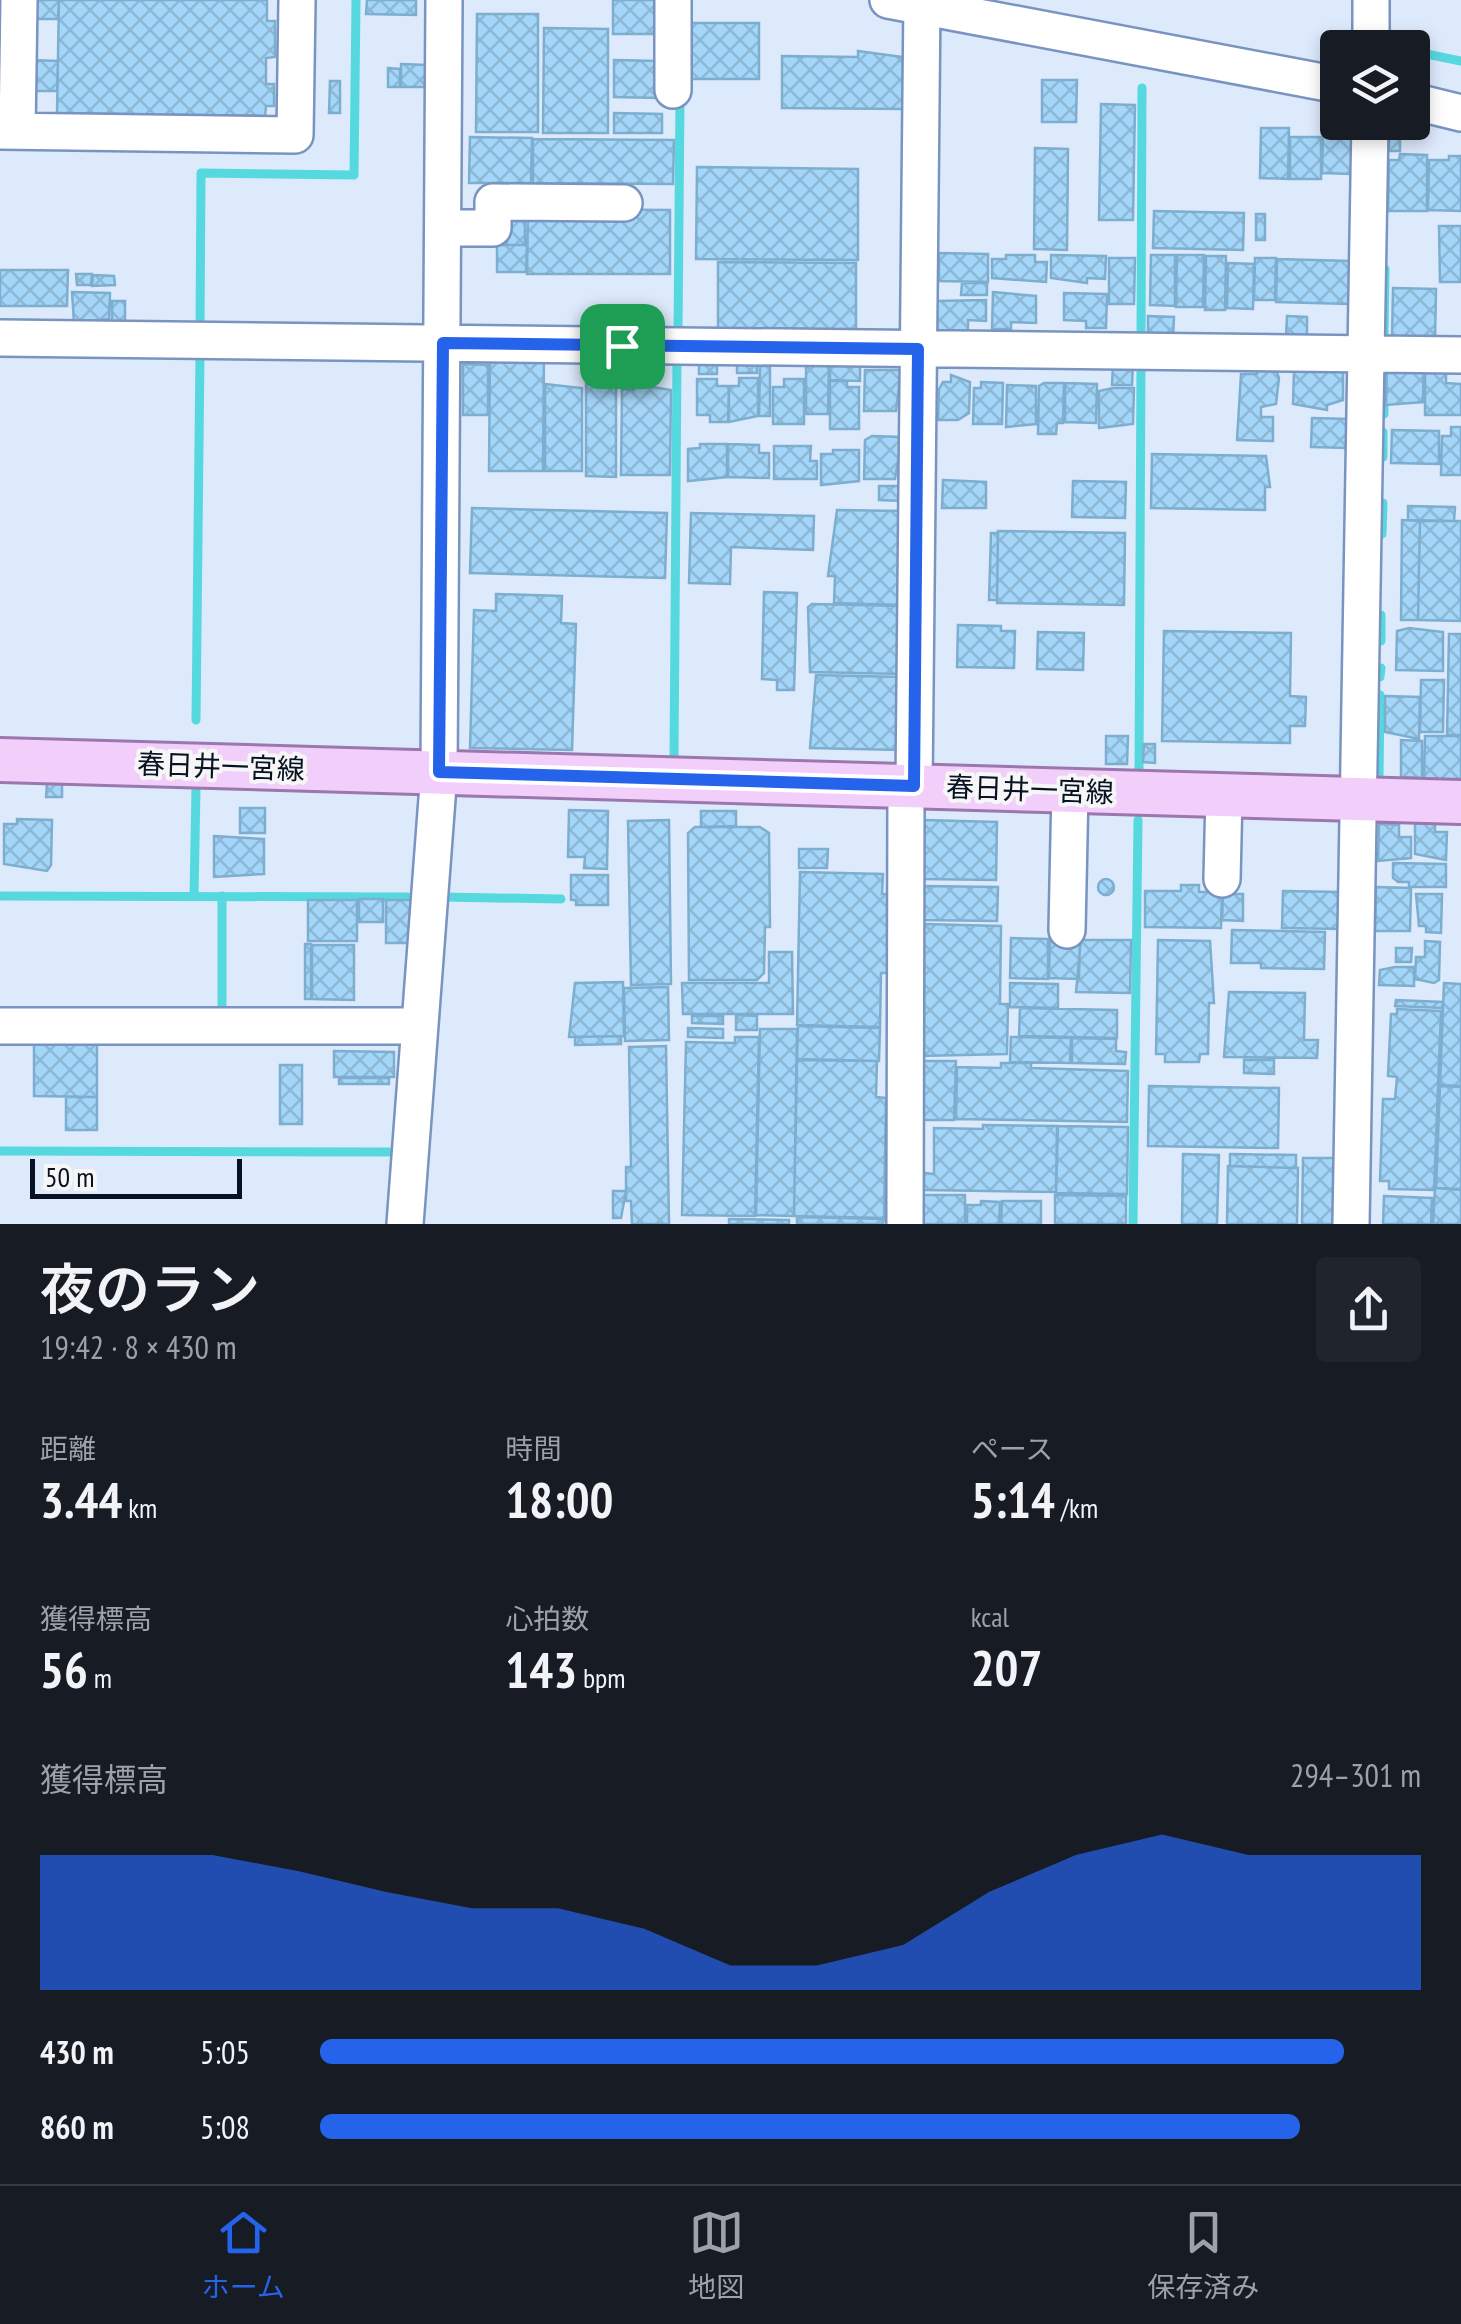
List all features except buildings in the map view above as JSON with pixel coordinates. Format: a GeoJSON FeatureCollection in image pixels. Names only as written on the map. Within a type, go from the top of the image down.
{"type":"FeatureCollection","features":[{"type":"Feature","properties":{"kind":"main road","name":"春日井一宮線"},"geometry":{"type":"LineString","coordinates":[[0,760],[1461,802]]}},
{"type":"Feature","properties":{"kind":"street"},"geometry":{"type":"LineString","coordinates":[[19,0],[8,131],[294,135],[296,0]]}},
{"type":"Feature","properties":{"kind":"street"},"geometry":{"type":"LineString","coordinates":[[405,1224],[439,772],[444,0]]}},
{"type":"Feature","properties":{"kind":"street"},"geometry":{"type":"LineString","coordinates":[[673,0],[673,90]]}},
{"type":"Feature","properties":{"kind":"street"},"geometry":{"type":"LineString","coordinates":[[1371,0],[1371,30]]}},
{"type":"Feature","properties":{"kind":"street"},"geometry":{"type":"LineString","coordinates":[[905,1224],[918,349],[910,2],[1320,82]]}},
{"type":"Feature","properties":{"kind":"street"},"geometry":{"type":"LineString","coordinates":[[1430,106],[1461,113]]}},
{"type":"Feature","properties":{"kind":"street"},"geometry":{"type":"LineString","coordinates":[[1351,1224],[1370,140]]}},
{"type":"Feature","properties":{"kind":"street"},"geometry":{"type":"LineString","coordinates":[[443,228],[493,228],[493,202],[624,203]]}},
{"type":"Feature","properties":{"kind":"street"},"geometry":{"type":"LineString","coordinates":[[0,338],[1461,355]]}},
{"type":"Feature","properties":{"kind":"street"},"geometry":{"type":"LineString","coordinates":[[1067,930],[1070,790]]}},
{"type":"Feature","properties":{"kind":"street"},"geometry":{"type":"LineString","coordinates":[[1222,879],[1224,795]]}},
{"type":"Feature","properties":{"kind":"street"},"geometry":{"type":"LineString","coordinates":[[0,1026],[419,1026]]}},
{"type":"Feature","properties":{"kind":"waterway"},"geometry":{"type":"LineString","coordinates":[[200,330],[201,173],[354,175],[356,0]]}},
{"type":"Feature","properties":{"kind":"waterway"},"geometry":{"type":"LineString","coordinates":[[1430,55],[1461,61]]}},
{"type":"Feature","properties":{"kind":"waterway"},"geometry":{"type":"LineString","coordinates":[[1141,341],[1142,88]]}},
{"type":"Feature","properties":{"kind":"waterway"},"geometry":{"type":"LineString","coordinates":[[678,335],[680,98]]}},
{"type":"Feature","properties":{"kind":"waterway"},"geometry":{"type":"LineString","coordinates":[[1384,335],[1385,269]]}},
{"type":"Feature","properties":{"kind":"waterway"},"geometry":{"type":"LineString","coordinates":[[196,720],[200,353]]}},
{"type":"Feature","properties":{"kind":"waterway"},"geometry":{"type":"LineString","coordinates":[[674,756],[677,360]]}},
{"type":"Feature","properties":{"kind":"waterway"},"geometry":{"type":"LineString","coordinates":[[1139,771],[1141,363]]}},
{"type":"Feature","properties":{"kind":"waterway"},"geometry":{"type":"LineString","coordinates":[[1384,373],[1384,414]]}},
{"type":"Feature","properties":{"kind":"waterway"},"geometry":{"type":"LineString","coordinates":[[1383,432],[1383,457]]}},
{"type":"Feature","properties":{"kind":"waterway"},"geometry":{"type":"LineString","coordinates":[[1382,534],[1383,503]]}},
{"type":"Feature","properties":{"kind":"waterway"},"geometry":{"type":"LineString","coordinates":[[1381,615],[1381,641]]}},
{"type":"Feature","properties":{"kind":"waterway"},"geometry":{"type":"LineString","coordinates":[[1380,677],[1381,668]]}},
{"type":"Feature","properties":{"kind":"waterway"},"geometry":{"type":"LineString","coordinates":[[1379,779],[1380,695]]}},
{"type":"Feature","properties":{"kind":"waterway"},"geometry":{"type":"LineString","coordinates":[[194,896],[196,788]]}},
{"type":"Feature","properties":{"kind":"waterway"},"geometry":{"type":"LineString","coordinates":[[1133,1224],[1138,820]]}},
{"type":"Feature","properties":{"kind":"waterway"},"geometry":{"type":"LineString","coordinates":[[0,896],[407,897]]}},
{"type":"Feature","properties":{"kind":"waterway"},"geometry":{"type":"LineString","coordinates":[[222,896],[222,1011]]}},
{"type":"Feature","properties":{"kind":"waterway"},"geometry":{"type":"LineString","coordinates":[[442,897],[561,899]]}},
{"type":"Feature","properties":{"kind":"waterway"},"geometry":{"type":"LineString","coordinates":[[0,1151],[389,1152]]}},
{"type":"Feature","properties":{"kind":"route"},"geometry":{"type":"LineString","coordinates":[[443,343],[622,346],[918,349],[914,786],[439,772],[443,343]]}}]}
